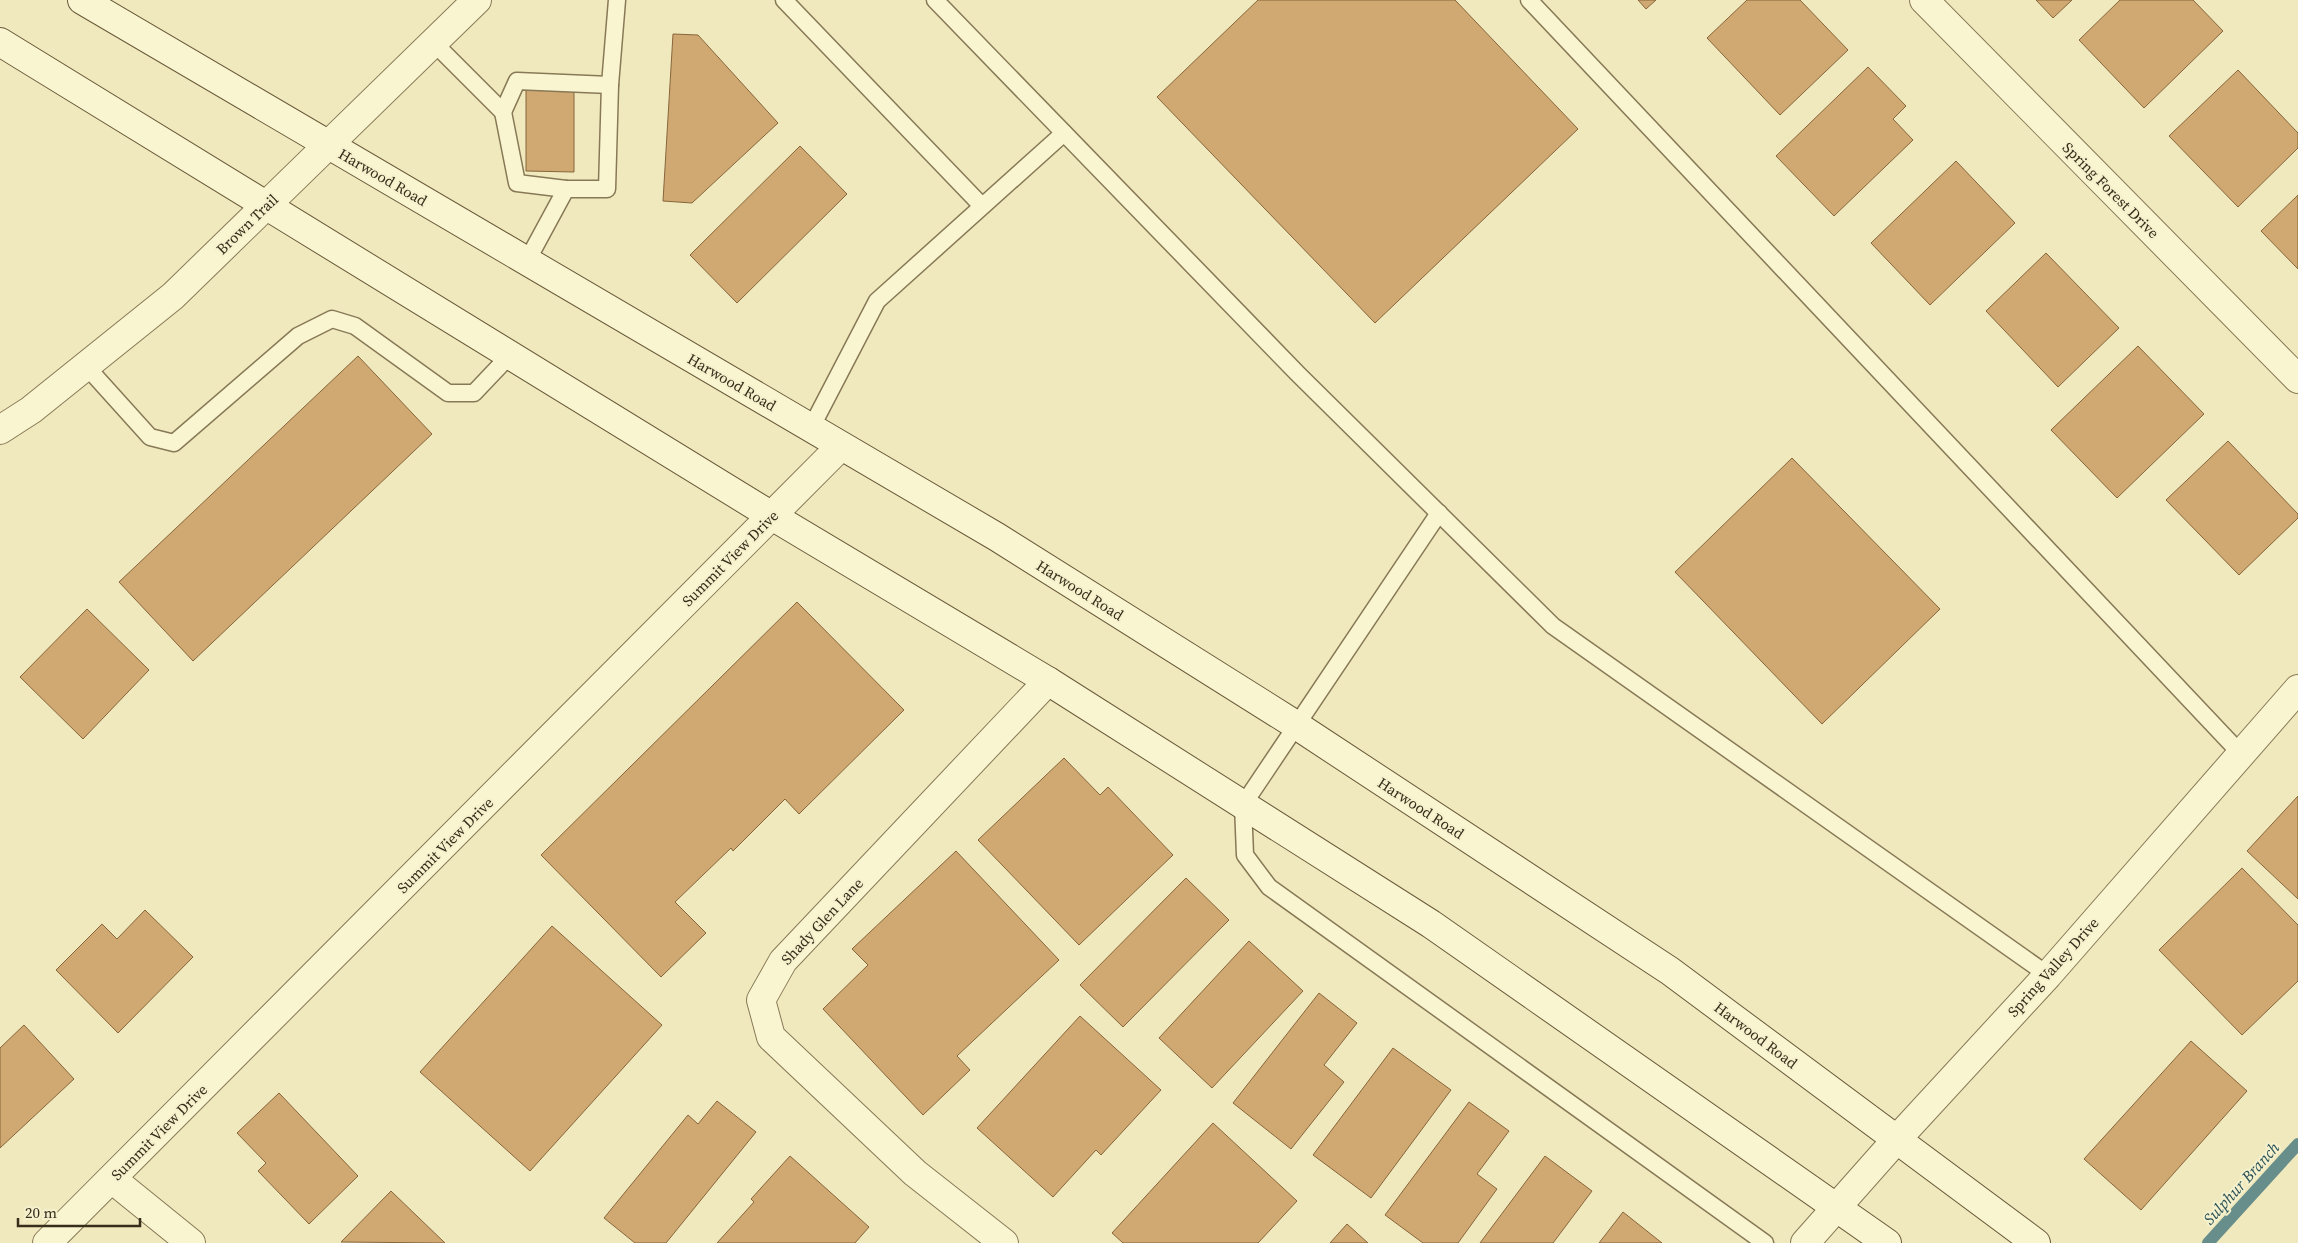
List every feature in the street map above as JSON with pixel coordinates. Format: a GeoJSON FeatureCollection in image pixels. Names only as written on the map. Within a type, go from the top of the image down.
{"type":"FeatureCollection","features":[{"type":"Feature","properties":{"kind":"main road","name":"Harwood Road"},"geometry":{"type":"LineString","coordinates":[[82,0],[997,538],[1296,726],[1670,971],[2036,1243]]}},
{"type":"Feature","properties":{"kind":"main road","name":"Brown Trail"},"geometry":{"type":"LineString","coordinates":[[0,430],[31,410],[173,296],[477,0]]}},
{"type":"Feature","properties":{"kind":"main road","name":"Spring Forest Drive"},"geometry":{"type":"LineString","coordinates":[[1924,0],[2298,379]]}},
{"type":"Feature","properties":{"kind":"main road"},"geometry":{"type":"LineString","coordinates":[[0,42],[772,516],[1048,681],[1431,924],[1888,1243]]}},
{"type":"Feature","properties":{"kind":"main road","name":"Summit View Drive"},"geometry":{"type":"LineString","coordinates":[[47,1243],[112,1180],[841,446]]}},
{"type":"Feature","properties":{"kind":"main road","name":"Shady Glen Lane"},"geometry":{"type":"LineString","coordinates":[[1004,1243],[915,1173],[771,1038],[760,1000],[782,961],[1048,681]]}},
{"type":"Feature","properties":{"kind":"main road","name":"Spring Valley Drive"},"geometry":{"type":"LineString","coordinates":[[1805,1243],[1897,1139],[2048,975],[2298,689]]}},
{"type":"Feature","properties":{"kind":"main road"},"geometry":{"type":"LineString","coordinates":[[112,1180],[191,1243]]}},
{"type":"Feature","properties":{"kind":"lane"},"geometry":{"type":"LineString","coordinates":[[434,43],[503,112],[517,183],[566,189],[607,189],[610,85],[617,0]]}},
{"type":"Feature","properties":{"kind":"lane"},"geometry":{"type":"LineString","coordinates":[[784,0],[982,206]]}},
{"type":"Feature","properties":{"kind":"lane"},"geometry":{"type":"LineString","coordinates":[[935,0],[1298,374],[1553,626],[2048,975]]}},
{"type":"Feature","properties":{"kind":"lane"},"geometry":{"type":"LineString","coordinates":[[1529,0],[2241,754]]}},
{"type":"Feature","properties":{"kind":"lane"},"geometry":{"type":"LineString","coordinates":[[503,112],[517,81],[610,85]]}},
{"type":"Feature","properties":{"kind":"lane"},"geometry":{"type":"LineString","coordinates":[[811,428],[877,301],[1064,133]]}},
{"type":"Feature","properties":{"kind":"lane"},"geometry":{"type":"LineString","coordinates":[[528,261],[566,189]]}},
{"type":"Feature","properties":{"kind":"lane"},"geometry":{"type":"LineString","coordinates":[[86,366],[150,437],[174,443],[298,336],[332,319],[354,326],[448,392],[474,393],[510,355]]}},
{"type":"Feature","properties":{"kind":"lane"},"geometry":{"type":"LineString","coordinates":[[1439,513],[1243,805],[1245,855],[1269,886],[1765,1243]]}},
{"type":"Feature","properties":{"kind":"building"},"geometry":{"type":"Polygon","coordinates":[[[1258,0],[1455,0],[1578,129],[1375,323],[1157,97],[1258,0]]]}},
{"type":"Feature","properties":{"kind":"building"},"geometry":{"type":"Polygon","coordinates":[[[1638,0],[1656,0],[1646,9],[1638,0]]]}},
{"type":"Feature","properties":{"kind":"building"},"geometry":{"type":"Polygon","coordinates":[[[1747,0],[1800,0],[1848,50],[1780,115],[1707,38],[1747,0]]]}},
{"type":"Feature","properties":{"kind":"building"},"geometry":{"type":"Polygon","coordinates":[[[2036,0],[2072,0],[2053,18],[2036,0]]]}},
{"type":"Feature","properties":{"kind":"building"},"geometry":{"type":"Polygon","coordinates":[[[2120,0],[2193,0],[2223,31],[2144,108],[2079,40],[2120,0]]]}},
{"type":"Feature","properties":{"kind":"building"},"geometry":{"type":"Polygon","coordinates":[[[673,34],[698,35],[778,123],[692,203],[663,201],[673,34]]]}},
{"type":"Feature","properties":{"kind":"building"},"geometry":{"type":"Polygon","coordinates":[[[1868,67],[1906,106],[1893,119],[1913,140],[1834,216],[1776,156],[1868,67]]]}},
{"type":"Feature","properties":{"kind":"building"},"geometry":{"type":"Polygon","coordinates":[[[2238,70],[2298,133],[2298,148],[2238,207],[2169,136],[2238,70]]]}},
{"type":"Feature","properties":{"kind":"building"},"geometry":{"type":"Polygon","coordinates":[[[526,88],[574,88],[574,172],[526,171],[526,88]]]}},
{"type":"Feature","properties":{"kind":"building"},"geometry":{"type":"Polygon","coordinates":[[[800,146],[847,194],[737,303],[690,255],[800,146]]]}},
{"type":"Feature","properties":{"kind":"building"},"geometry":{"type":"Polygon","coordinates":[[[1956,161],[2015,223],[1930,305],[1871,243],[1956,161]]]}},
{"type":"Feature","properties":{"kind":"building"},"geometry":{"type":"Polygon","coordinates":[[[2298,195],[2298,269],[2261,231],[2298,195]]]}},
{"type":"Feature","properties":{"kind":"building"},"geometry":{"type":"Polygon","coordinates":[[[2046,253],[2119,328],[2058,387],[1986,311],[2046,253]]]}},
{"type":"Feature","properties":{"kind":"building"},"geometry":{"type":"Polygon","coordinates":[[[2138,346],[2204,414],[2117,498],[2051,430],[2138,346]]]}},
{"type":"Feature","properties":{"kind":"building"},"geometry":{"type":"Polygon","coordinates":[[[358,356],[432,434],[193,661],[119,582],[358,356]]]}},
{"type":"Feature","properties":{"kind":"building"},"geometry":{"type":"Polygon","coordinates":[[[2228,441],[2298,514],[2298,518],[2239,575],[2166,500],[2228,441]]]}},
{"type":"Feature","properties":{"kind":"building"},"geometry":{"type":"Polygon","coordinates":[[[1792,458],[1940,609],[1822,724],[1675,572],[1792,458]]]}},
{"type":"Feature","properties":{"kind":"building"},"geometry":{"type":"Polygon","coordinates":[[[797,602],[904,710],[799,814],[785,799],[733,851],[731,848],[675,902],[706,933],[661,977],[541,855],[797,602]]]}},
{"type":"Feature","properties":{"kind":"building"},"geometry":{"type":"Polygon","coordinates":[[[87,609],[149,670],[83,739],[20,677],[87,609]]]}},
{"type":"Feature","properties":{"kind":"building"},"geometry":{"type":"Polygon","coordinates":[[[1064,758],[1100,795],[1108,787],[1173,855],[1079,945],[978,840],[1064,758]]]}},
{"type":"Feature","properties":{"kind":"building"},"geometry":{"type":"Polygon","coordinates":[[[2298,796],[2298,899],[2247,851],[2298,796]]]}},
{"type":"Feature","properties":{"kind":"building"},"geometry":{"type":"Polygon","coordinates":[[[956,851],[1059,960],[957,1056],[970,1070],[923,1115],[823,1009],[868,965],[852,949],[956,851]]]}},
{"type":"Feature","properties":{"kind":"building"},"geometry":{"type":"Polygon","coordinates":[[[2242,868],[2298,925],[2298,981],[2242,1035],[2159,950],[2242,868]]]}},
{"type":"Feature","properties":{"kind":"building"},"geometry":{"type":"Polygon","coordinates":[[[1186,878],[1229,920],[1123,1027],[1080,985],[1186,878]]]}},
{"type":"Feature","properties":{"kind":"building"},"geometry":{"type":"Polygon","coordinates":[[[145,910],[193,957],[118,1033],[56,970],[102,924],[117,939],[145,910]]]}},
{"type":"Feature","properties":{"kind":"building"},"geometry":{"type":"Polygon","coordinates":[[[552,926],[662,1025],[530,1171],[420,1072],[552,926]]]}},
{"type":"Feature","properties":{"kind":"building"},"geometry":{"type":"Polygon","coordinates":[[[1249,941],[1303,991],[1212,1088],[1159,1038],[1249,941]]]}},
{"type":"Feature","properties":{"kind":"building"},"geometry":{"type":"Polygon","coordinates":[[[1319,993],[1357,1023],[1324,1065],[1344,1082],[1291,1149],[1233,1103],[1319,993]]]}},
{"type":"Feature","properties":{"kind":"building"},"geometry":{"type":"Polygon","coordinates":[[[1080,1016],[1161,1090],[1101,1155],[1096,1150],[1053,1197],[977,1128],[1080,1016]]]}},
{"type":"Feature","properties":{"kind":"building"},"geometry":{"type":"Polygon","coordinates":[[[24,1025],[74,1079],[0,1148],[0,1048],[24,1025]]]}},
{"type":"Feature","properties":{"kind":"building"},"geometry":{"type":"Polygon","coordinates":[[[2191,1041],[2247,1091],[2141,1210],[2084,1159],[2191,1041]]]}},
{"type":"Feature","properties":{"kind":"building"},"geometry":{"type":"Polygon","coordinates":[[[1393,1048],[1451,1090],[1371,1198],[1313,1155],[1393,1048]]]}},
{"type":"Feature","properties":{"kind":"building"},"geometry":{"type":"Polygon","coordinates":[[[279,1093],[358,1176],[309,1224],[258,1171],[266,1163],[237,1133],[279,1093]]]}},
{"type":"Feature","properties":{"kind":"building"},"geometry":{"type":"Polygon","coordinates":[[[717,1101],[756,1132],[666,1243],[635,1243],[604,1218],[688,1115],[698,1124],[717,1101]]]}},
{"type":"Feature","properties":{"kind":"building"},"geometry":{"type":"Polygon","coordinates":[[[1469,1102],[1509,1131],[1477,1174],[1497,1189],[1458,1243],[1423,1243],[1385,1215],[1469,1102]]]}},
{"type":"Feature","properties":{"kind":"building"},"geometry":{"type":"Polygon","coordinates":[[[1213,1123],[1297,1201],[1258,1243],[1123,1243],[1112,1233],[1213,1123]]]}},
{"type":"Feature","properties":{"kind":"building"},"geometry":{"type":"Polygon","coordinates":[[[790,1156],[869,1227],[855,1243],[717,1243],[754,1202],[751,1199],[790,1156]]]}},
{"type":"Feature","properties":{"kind":"building"},"geometry":{"type":"Polygon","coordinates":[[[1545,1156],[1592,1191],[1553,1243],[1480,1243],[1545,1156]]]}},
{"type":"Feature","properties":{"kind":"building"},"geometry":{"type":"Polygon","coordinates":[[[391,1191],[445,1243],[341,1242],[391,1191]]]}},
{"type":"Feature","properties":{"kind":"building"},"geometry":{"type":"Polygon","coordinates":[[[1623,1212],[1662,1243],[1599,1243],[1623,1212]]]}},
{"type":"Feature","properties":{"kind":"building"},"geometry":{"type":"Polygon","coordinates":[[[1347,1224],[1368,1243],[1330,1243],[1347,1224]]]}},
{"type":"Feature","properties":{"kind":"waterway","name":"Sulphur Branch"},"geometry":{"type":"LineString","coordinates":[[2208,1243],[2298,1144]]}}]}
